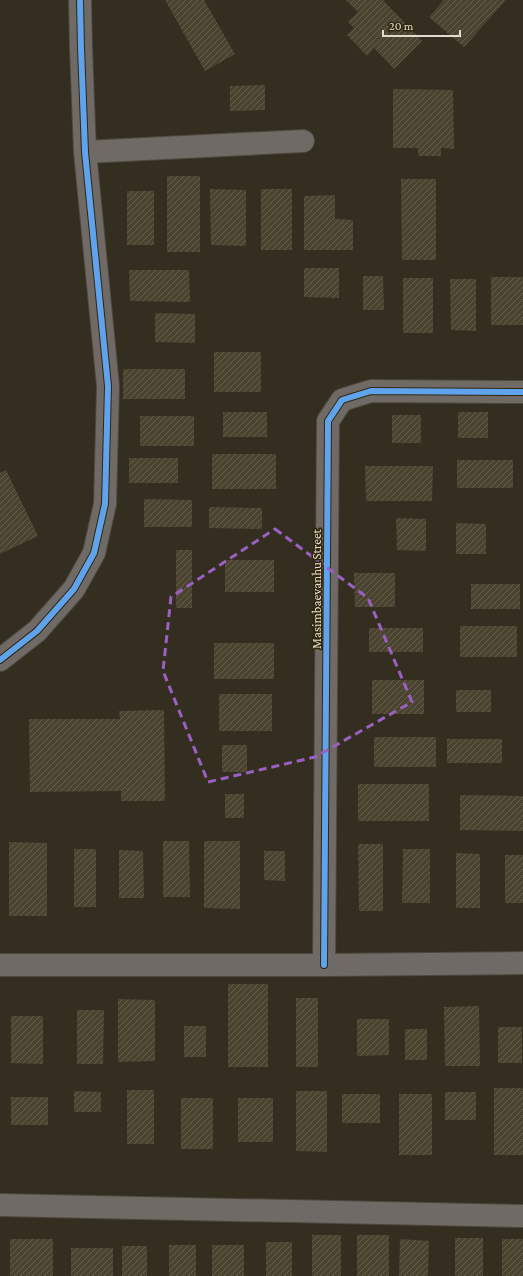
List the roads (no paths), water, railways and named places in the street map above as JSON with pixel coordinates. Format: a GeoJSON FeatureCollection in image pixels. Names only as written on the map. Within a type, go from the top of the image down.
{"type":"FeatureCollection","features":[{"type":"Feature","properties":{"kind":"street"},"geometry":{"type":"LineString","coordinates":[[0,660],[37,631],[74,589],[94,553],[104,504],[108,386],[85,152],[80,0]]}},
{"type":"Feature","properties":{"kind":"street"},"geometry":{"type":"LineString","coordinates":[[85,152],[303,141]]}},
{"type":"Feature","properties":{"kind":"street","name":"Masimbaevanhu Street"},"geometry":{"type":"LineString","coordinates":[[324,965],[328,421],[342,400],[370,391],[523,392]]}},
{"type":"Feature","properties":{"kind":"street"},"geometry":{"type":"LineString","coordinates":[[0,965],[324,965],[523,963]]}},
{"type":"Feature","properties":{"kind":"street"},"geometry":{"type":"LineString","coordinates":[[0,1205],[523,1216]]}}]}
